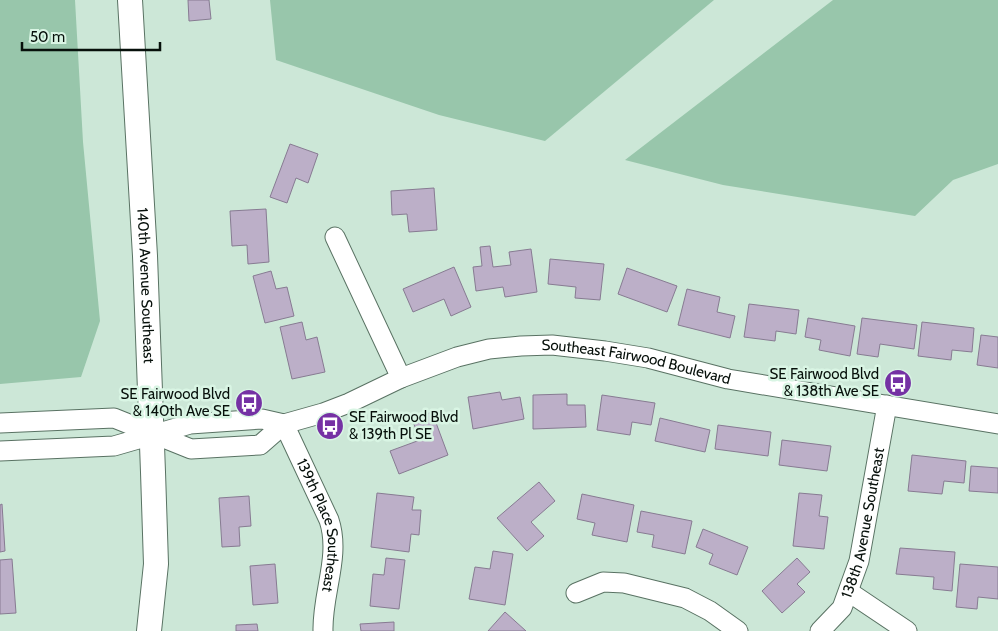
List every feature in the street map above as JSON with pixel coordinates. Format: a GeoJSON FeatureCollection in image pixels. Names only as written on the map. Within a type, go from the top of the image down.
{"type":"FeatureCollection","features":[{"type":"Feature","properties":{"kind":"main road","name":"140th Avenue Southeast"},"geometry":{"type":"LineString","coordinates":[[130,0],[145,256],[156,564],[149,631]]}},
{"type":"Feature","properties":{"kind":"street"},"geometry":{"type":"LineString","coordinates":[[335,237],[401,378]]}},
{"type":"Feature","properties":{"kind":"street","name":"Southeast Fairwood Boulevard"},"geometry":{"type":"LineString","coordinates":[[0,423],[114,418],[191,449],[260,445],[284,424],[349,403],[401,378],[457,357],[489,349],[552,346],[605,351],[648,358],[728,379],[998,424]]}},
{"type":"Feature","properties":{"kind":"street","name":"138th Avenue Southeast"},"geometry":{"type":"LineString","coordinates":[[820,631],[842,608],[859,561],[887,405]]}},
{"type":"Feature","properties":{"kind":"street","name":"Southeast Fairwood Boulevard"},"geometry":{"type":"LineString","coordinates":[[0,451],[114,446],[152,434],[199,423],[262,419],[284,424]]}},
{"type":"Feature","properties":{"kind":"street","name":"139th Place Southeast"},"geometry":{"type":"LineString","coordinates":[[284,424],[333,531],[334,544],[323,610],[323,631]]}},
{"type":"Feature","properties":{"kind":"street"},"geometry":{"type":"LineString","coordinates":[[576,593],[603,582],[624,583],[684,598],[710,611],[738,631]]}},
{"type":"Feature","properties":{"kind":"street"},"geometry":{"type":"LineString","coordinates":[[849,592],[907,631]]}},
{"type":"Feature","properties":{"kind":"green space"},"geometry":{"type":"Polygon","coordinates":[[[0,0],[75,0],[83,142],[100,321],[81,377],[0,384],[0,0]]]}},
{"type":"Feature","properties":{"kind":"green space"},"geometry":{"type":"Polygon","coordinates":[[[270,0],[714,0],[545,141],[439,115],[276,60],[270,0]]]}},
{"type":"Feature","properties":{"kind":"green space"},"geometry":{"type":"Polygon","coordinates":[[[833,0],[998,0],[998,164],[953,180],[915,216],[723,185],[625,160],[833,0]]]}},
{"type":"Feature","properties":{"kind":"building"},"geometry":{"type":"Polygon","coordinates":[[[188,0],[209,0],[211,19],[189,21],[188,0]]]}},
{"type":"Feature","properties":{"kind":"building"},"geometry":{"type":"Polygon","coordinates":[[[290,144],[318,154],[308,183],[296,178],[287,203],[270,197],[290,144]]]}},
{"type":"Feature","properties":{"kind":"building"},"geometry":{"type":"Polygon","coordinates":[[[434,188],[437,230],[409,232],[407,214],[392,215],[391,191],[434,188]]]}},
{"type":"Feature","properties":{"kind":"building"},"geometry":{"type":"Polygon","coordinates":[[[266,209],[269,262],[248,264],[247,245],[232,246],[230,211],[266,209]]]}},
{"type":"Feature","properties":{"kind":"building"},"geometry":{"type":"Polygon","coordinates":[[[490,246],[493,267],[511,265],[509,252],[531,249],[537,292],[505,297],[503,287],[476,291],[473,267],[482,266],[480,247],[490,246]]]}},
{"type":"Feature","properties":{"kind":"building"},"geometry":{"type":"Polygon","coordinates":[[[550,259],[604,264],[600,300],[575,298],[576,287],[548,284],[550,259]]]}},
{"type":"Feature","properties":{"kind":"building"},"geometry":{"type":"Polygon","coordinates":[[[454,267],[471,307],[451,316],[444,299],[413,312],[403,289],[454,267]]]}},
{"type":"Feature","properties":{"kind":"building"},"geometry":{"type":"Polygon","coordinates":[[[627,268],[677,286],[667,312],[618,294],[627,268]]]}},
{"type":"Feature","properties":{"kind":"building"},"geometry":{"type":"Polygon","coordinates":[[[271,271],[276,289],[287,287],[294,316],[265,323],[253,276],[271,271]]]}},
{"type":"Feature","properties":{"kind":"building"},"geometry":{"type":"Polygon","coordinates":[[[687,289],[720,297],[717,312],[735,316],[730,338],[678,325],[687,289]]]}},
{"type":"Feature","properties":{"kind":"building"},"geometry":{"type":"Polygon","coordinates":[[[749,304],[799,310],[796,334],[776,331],[775,341],[744,337],[749,304]]]}},
{"type":"Feature","properties":{"kind":"building"},"geometry":{"type":"Polygon","coordinates":[[[808,318],[855,326],[850,356],[819,350],[821,340],[805,337],[808,318]]]}},
{"type":"Feature","properties":{"kind":"building"},"geometry":{"type":"Polygon","coordinates":[[[862,318],[917,325],[914,349],[880,344],[878,357],[857,354],[862,318]]]}},
{"type":"Feature","properties":{"kind":"building"},"geometry":{"type":"Polygon","coordinates":[[[302,322],[306,340],[317,337],[325,372],[292,379],[280,327],[302,322]]]}},
{"type":"Feature","properties":{"kind":"building"},"geometry":{"type":"Polygon","coordinates":[[[922,322],[974,328],[972,352],[952,350],[951,360],[918,356],[922,322]]]}},
{"type":"Feature","properties":{"kind":"building"},"geometry":{"type":"Polygon","coordinates":[[[981,335],[998,337],[998,368],[977,365],[981,335]]]}},
{"type":"Feature","properties":{"kind":"building"},"geometry":{"type":"Polygon","coordinates":[[[500,392],[502,400],[520,397],[524,419],[473,429],[468,397],[500,392]]]}},
{"type":"Feature","properties":{"kind":"building"},"geometry":{"type":"Polygon","coordinates":[[[567,394],[567,405],[585,405],[586,427],[533,429],[533,395],[567,394]]]}},
{"type":"Feature","properties":{"kind":"building"},"geometry":{"type":"Polygon","coordinates":[[[602,395],[655,403],[651,425],[632,422],[630,435],[597,430],[602,395]]]}},
{"type":"Feature","properties":{"kind":"building"},"geometry":{"type":"Polygon","coordinates":[[[432,412],[448,455],[399,474],[390,451],[420,440],[412,419],[432,412]]]}},
{"type":"Feature","properties":{"kind":"building"},"geometry":{"type":"Polygon","coordinates":[[[660,418],[710,430],[705,452],[655,441],[660,418]]]}},
{"type":"Feature","properties":{"kind":"building"},"geometry":{"type":"Polygon","coordinates":[[[718,425],[771,432],[768,456],[715,449],[718,425]]]}},
{"type":"Feature","properties":{"kind":"building"},"geometry":{"type":"Polygon","coordinates":[[[782,440],[831,446],[827,471],[779,465],[782,440]]]}},
{"type":"Feature","properties":{"kind":"building"},"geometry":{"type":"Polygon","coordinates":[[[912,455],[966,461],[964,483],[944,481],[942,494],[908,491],[912,455]]]}},
{"type":"Feature","properties":{"kind":"building"},"geometry":{"type":"Polygon","coordinates":[[[971,466],[998,468],[998,493],[969,491],[971,466]]]}},
{"type":"Feature","properties":{"kind":"building"},"geometry":{"type":"Polygon","coordinates":[[[539,482],[555,501],[531,522],[544,536],[527,551],[497,518],[539,482]]]}},
{"type":"Feature","properties":{"kind":"building"},"geometry":{"type":"Polygon","coordinates":[[[377,493],[414,497],[412,510],[421,510],[419,535],[411,534],[409,552],[371,547],[377,493]]]}},
{"type":"Feature","properties":{"kind":"building"},"geometry":{"type":"Polygon","coordinates":[[[799,493],[822,495],[819,516],[828,517],[824,549],[793,546],[799,493]]]}},
{"type":"Feature","properties":{"kind":"building"},"geometry":{"type":"Polygon","coordinates":[[[582,494],[634,505],[627,542],[592,535],[595,523],[577,519],[582,494]]]}},
{"type":"Feature","properties":{"kind":"building"},"geometry":{"type":"Polygon","coordinates":[[[249,496],[251,526],[239,527],[240,546],[222,547],[219,498],[249,496]]]}},
{"type":"Feature","properties":{"kind":"building"},"geometry":{"type":"Polygon","coordinates":[[[2,504],[5,551],[0,552],[0,505],[2,504]]]}},
{"type":"Feature","properties":{"kind":"building"},"geometry":{"type":"Polygon","coordinates":[[[641,511],[692,521],[685,554],[652,547],[654,535],[637,532],[641,511]]]}},
{"type":"Feature","properties":{"kind":"building"},"geometry":{"type":"Polygon","coordinates":[[[703,529],[748,547],[737,575],[709,564],[713,554],[696,547],[703,529]]]}},
{"type":"Feature","properties":{"kind":"building"},"geometry":{"type":"Polygon","coordinates":[[[900,548],[955,552],[952,591],[933,589],[934,577],[896,574],[900,548]]]}},
{"type":"Feature","properties":{"kind":"building"},"geometry":{"type":"Polygon","coordinates":[[[493,551],[513,554],[505,605],[469,599],[475,567],[490,569],[493,551]]]}},
{"type":"Feature","properties":{"kind":"building"},"geometry":{"type":"Polygon","coordinates":[[[386,558],[405,560],[399,609],[370,606],[373,574],[384,575],[386,558]]]}},
{"type":"Feature","properties":{"kind":"building"},"geometry":{"type":"Polygon","coordinates":[[[797,558],[810,572],[797,584],[805,592],[782,613],[762,591],[797,558]]]}},
{"type":"Feature","properties":{"kind":"building"},"geometry":{"type":"Polygon","coordinates":[[[12,559],[16,613],[0,614],[0,560],[12,559]]]}},
{"type":"Feature","properties":{"kind":"building"},"geometry":{"type":"Polygon","coordinates":[[[275,564],[278,603],[253,605],[250,566],[275,564]]]}},
{"type":"Feature","properties":{"kind":"building"},"geometry":{"type":"Polygon","coordinates":[[[960,564],[998,567],[998,599],[978,597],[977,609],[956,607],[960,564]]]}},
{"type":"Feature","properties":{"kind":"building"},"geometry":{"type":"Polygon","coordinates":[[[505,612],[526,631],[488,631],[505,612]]]}},
{"type":"Feature","properties":{"kind":"building"},"geometry":{"type":"Polygon","coordinates":[[[394,622],[394,631],[361,631],[360,624],[394,622]]]}},
{"type":"Feature","properties":{"kind":"building"},"geometry":{"type":"Polygon","coordinates":[[[257,624],[258,631],[236,631],[236,625],[257,624]]]}},
{"type":"Feature","properties":{"kind":"place","name":"SE Fairwood Blvd & 138th Ave SE"},"geometry":{"type":"Point","coordinates":[898,383]}},
{"type":"Feature","properties":{"kind":"place","name":"SE Fairwood Blvd & 140th Ave SE"},"geometry":{"type":"Point","coordinates":[249,403]}},
{"type":"Feature","properties":{"kind":"place","name":"SE Fairwood Blvd & 139th Pl SE"},"geometry":{"type":"Point","coordinates":[330,426]}}]}
